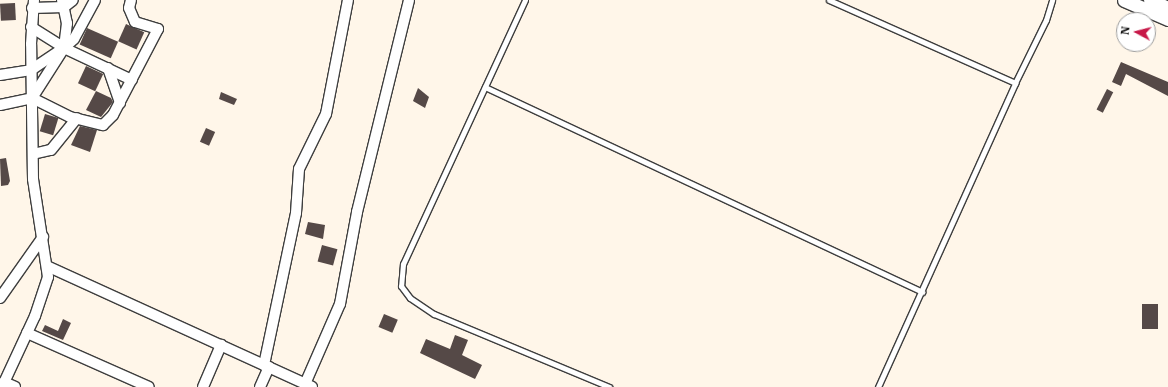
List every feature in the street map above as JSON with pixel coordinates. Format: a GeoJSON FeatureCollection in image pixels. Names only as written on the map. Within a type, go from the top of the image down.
{"type":"FeatureCollection","features":[{"type":"Feature","properties":{"kind":"street"},"geometry":{"type":"LineString","coordinates":[[15,387],[3,385],[43,296],[49,267],[35,206],[31,70],[31,27],[33,4],[63,3],[73,0]]}},
{"type":"Feature","properties":{"kind":"street"},"geometry":{"type":"LineString","coordinates":[[0,75],[31,70],[64,48],[74,39],[95,0]]}},
{"type":"Feature","properties":{"kind":"street"},"geometry":{"type":"LineString","coordinates":[[0,105],[32,98],[77,118],[103,125],[113,115],[158,29],[135,22],[129,8],[131,0]]}},
{"type":"Feature","properties":{"kind":"street"},"geometry":{"type":"LineString","coordinates":[[260,387],[267,366],[296,213],[299,169],[326,114],[348,0]]}},
{"type":"Feature","properties":{"kind":"street"},"geometry":{"type":"LineString","coordinates":[[49,267],[309,385],[340,304],[357,212],[409,0]]}},
{"type":"Feature","properties":{"kind":"street"},"geometry":{"type":"LineString","coordinates":[[1124,0],[1168,19]]}},
{"type":"Feature","properties":{"kind":"street"},"geometry":{"type":"LineString","coordinates":[[1150,0],[1168,8]]}},
{"type":"Feature","properties":{"kind":"street"},"geometry":{"type":"LineString","coordinates":[[32,98],[64,48],[67,23],[63,3]]}},
{"type":"Feature","properties":{"kind":"street"},"geometry":{"type":"LineString","coordinates":[[31,27],[64,48],[132,80]]}},
{"type":"Feature","properties":{"kind":"street"},"geometry":{"type":"LineString","coordinates":[[108,68],[120,102]]}},
{"type":"Feature","properties":{"kind":"street"},"geometry":{"type":"LineString","coordinates":[[33,154],[51,150],[77,118]]}},
{"type":"Feature","properties":{"kind":"street"},"geometry":{"type":"LineString","coordinates":[[0,298],[43,237]]}},
{"type":"Feature","properties":{"kind":"street"},"geometry":{"type":"LineString","coordinates":[[27,333],[149,387]]}},
{"type":"Feature","properties":{"kind":"street"},"geometry":{"type":"LineString","coordinates":[[203,387],[221,345]]}},
{"type":"Feature","properties":{"kind":"lane"},"geometry":{"type":"LineString","coordinates":[[525,0],[403,264],[401,286],[410,298],[441,318],[609,387]]}},
{"type":"Feature","properties":{"kind":"lane"},"geometry":{"type":"LineString","coordinates":[[829,0],[1015,82]]}},
{"type":"Feature","properties":{"kind":"lane"},"geometry":{"type":"LineString","coordinates":[[878,387],[922,292],[1015,82],[1046,20],[1052,0]]}},
{"type":"Feature","properties":{"kind":"lane"},"geometry":{"type":"LineString","coordinates":[[485,87],[922,292]]}},
{"type":"Feature","properties":{"kind":"building"},"geometry":{"type":"Polygon","coordinates":[[[15,3],[16,20],[1,21],[0,4],[15,3]]]}},
{"type":"Feature","properties":{"kind":"building"},"geometry":{"type":"Polygon","coordinates":[[[126,24],[144,32],[137,49],[118,41],[126,24]]]}},
{"type":"Feature","properties":{"kind":"building"},"geometry":{"type":"Polygon","coordinates":[[[87,28],[118,42],[111,58],[80,44],[87,28]]]}},
{"type":"Feature","properties":{"kind":"building"},"geometry":{"type":"Polygon","coordinates":[[[1121,62],[1168,82],[1168,96],[1126,74],[1121,86],[1112,82],[1121,62]]]}},
{"type":"Feature","properties":{"kind":"building"},"geometry":{"type":"Polygon","coordinates":[[[86,66],[103,74],[95,91],[78,83],[86,66]]]}},
{"type":"Feature","properties":{"kind":"building"},"geometry":{"type":"Polygon","coordinates":[[[418,88],[429,97],[425,108],[413,101],[418,88]]]}},
{"type":"Feature","properties":{"kind":"building"},"geometry":{"type":"Polygon","coordinates":[[[1107,89],[1113,92],[1103,113],[1097,109],[1107,89]]]}},
{"type":"Feature","properties":{"kind":"building"},"geometry":{"type":"Polygon","coordinates":[[[96,91],[111,98],[113,102],[101,117],[86,110],[96,91]]]}},
{"type":"Feature","properties":{"kind":"building"},"geometry":{"type":"Polygon","coordinates":[[[221,92],[237,99],[234,105],[219,99],[221,92]]]}},
{"type":"Feature","properties":{"kind":"building"},"geometry":{"type":"Polygon","coordinates":[[[45,114],[58,118],[53,135],[40,131],[45,114]]]}},
{"type":"Feature","properties":{"kind":"building"},"geometry":{"type":"Polygon","coordinates":[[[80,126],[97,130],[90,152],[71,145],[80,126]]]}},
{"type":"Feature","properties":{"kind":"building"},"geometry":{"type":"Polygon","coordinates":[[[206,128],[215,132],[209,146],[200,142],[206,128]]]}},
{"type":"Feature","properties":{"kind":"building"},"geometry":{"type":"Polygon","coordinates":[[[6,158],[10,181],[8,185],[1,186],[0,159],[6,158]]]}},
{"type":"Feature","properties":{"kind":"building"},"geometry":{"type":"Polygon","coordinates":[[[308,222],[325,225],[323,239],[305,234],[308,222]]]}},
{"type":"Feature","properties":{"kind":"building"},"geometry":{"type":"Polygon","coordinates":[[[322,245],[337,249],[333,266],[318,261],[322,245]]]}},
{"type":"Feature","properties":{"kind":"building"},"geometry":{"type":"Polygon","coordinates":[[[1142,304],[1158,304],[1158,329],[1142,329],[1142,304]]]}},
{"type":"Feature","properties":{"kind":"building"},"geometry":{"type":"Polygon","coordinates":[[[384,314],[398,320],[392,333],[379,327],[384,314]]]}},
{"type":"Feature","properties":{"kind":"building"},"geometry":{"type":"Polygon","coordinates":[[[63,319],[71,323],[63,340],[42,331],[45,325],[58,331],[63,319]]]}},
{"type":"Feature","properties":{"kind":"building"},"geometry":{"type":"Polygon","coordinates":[[[455,335],[468,340],[462,355],[482,365],[475,379],[420,353],[426,339],[450,349],[455,335]]]}}]}
